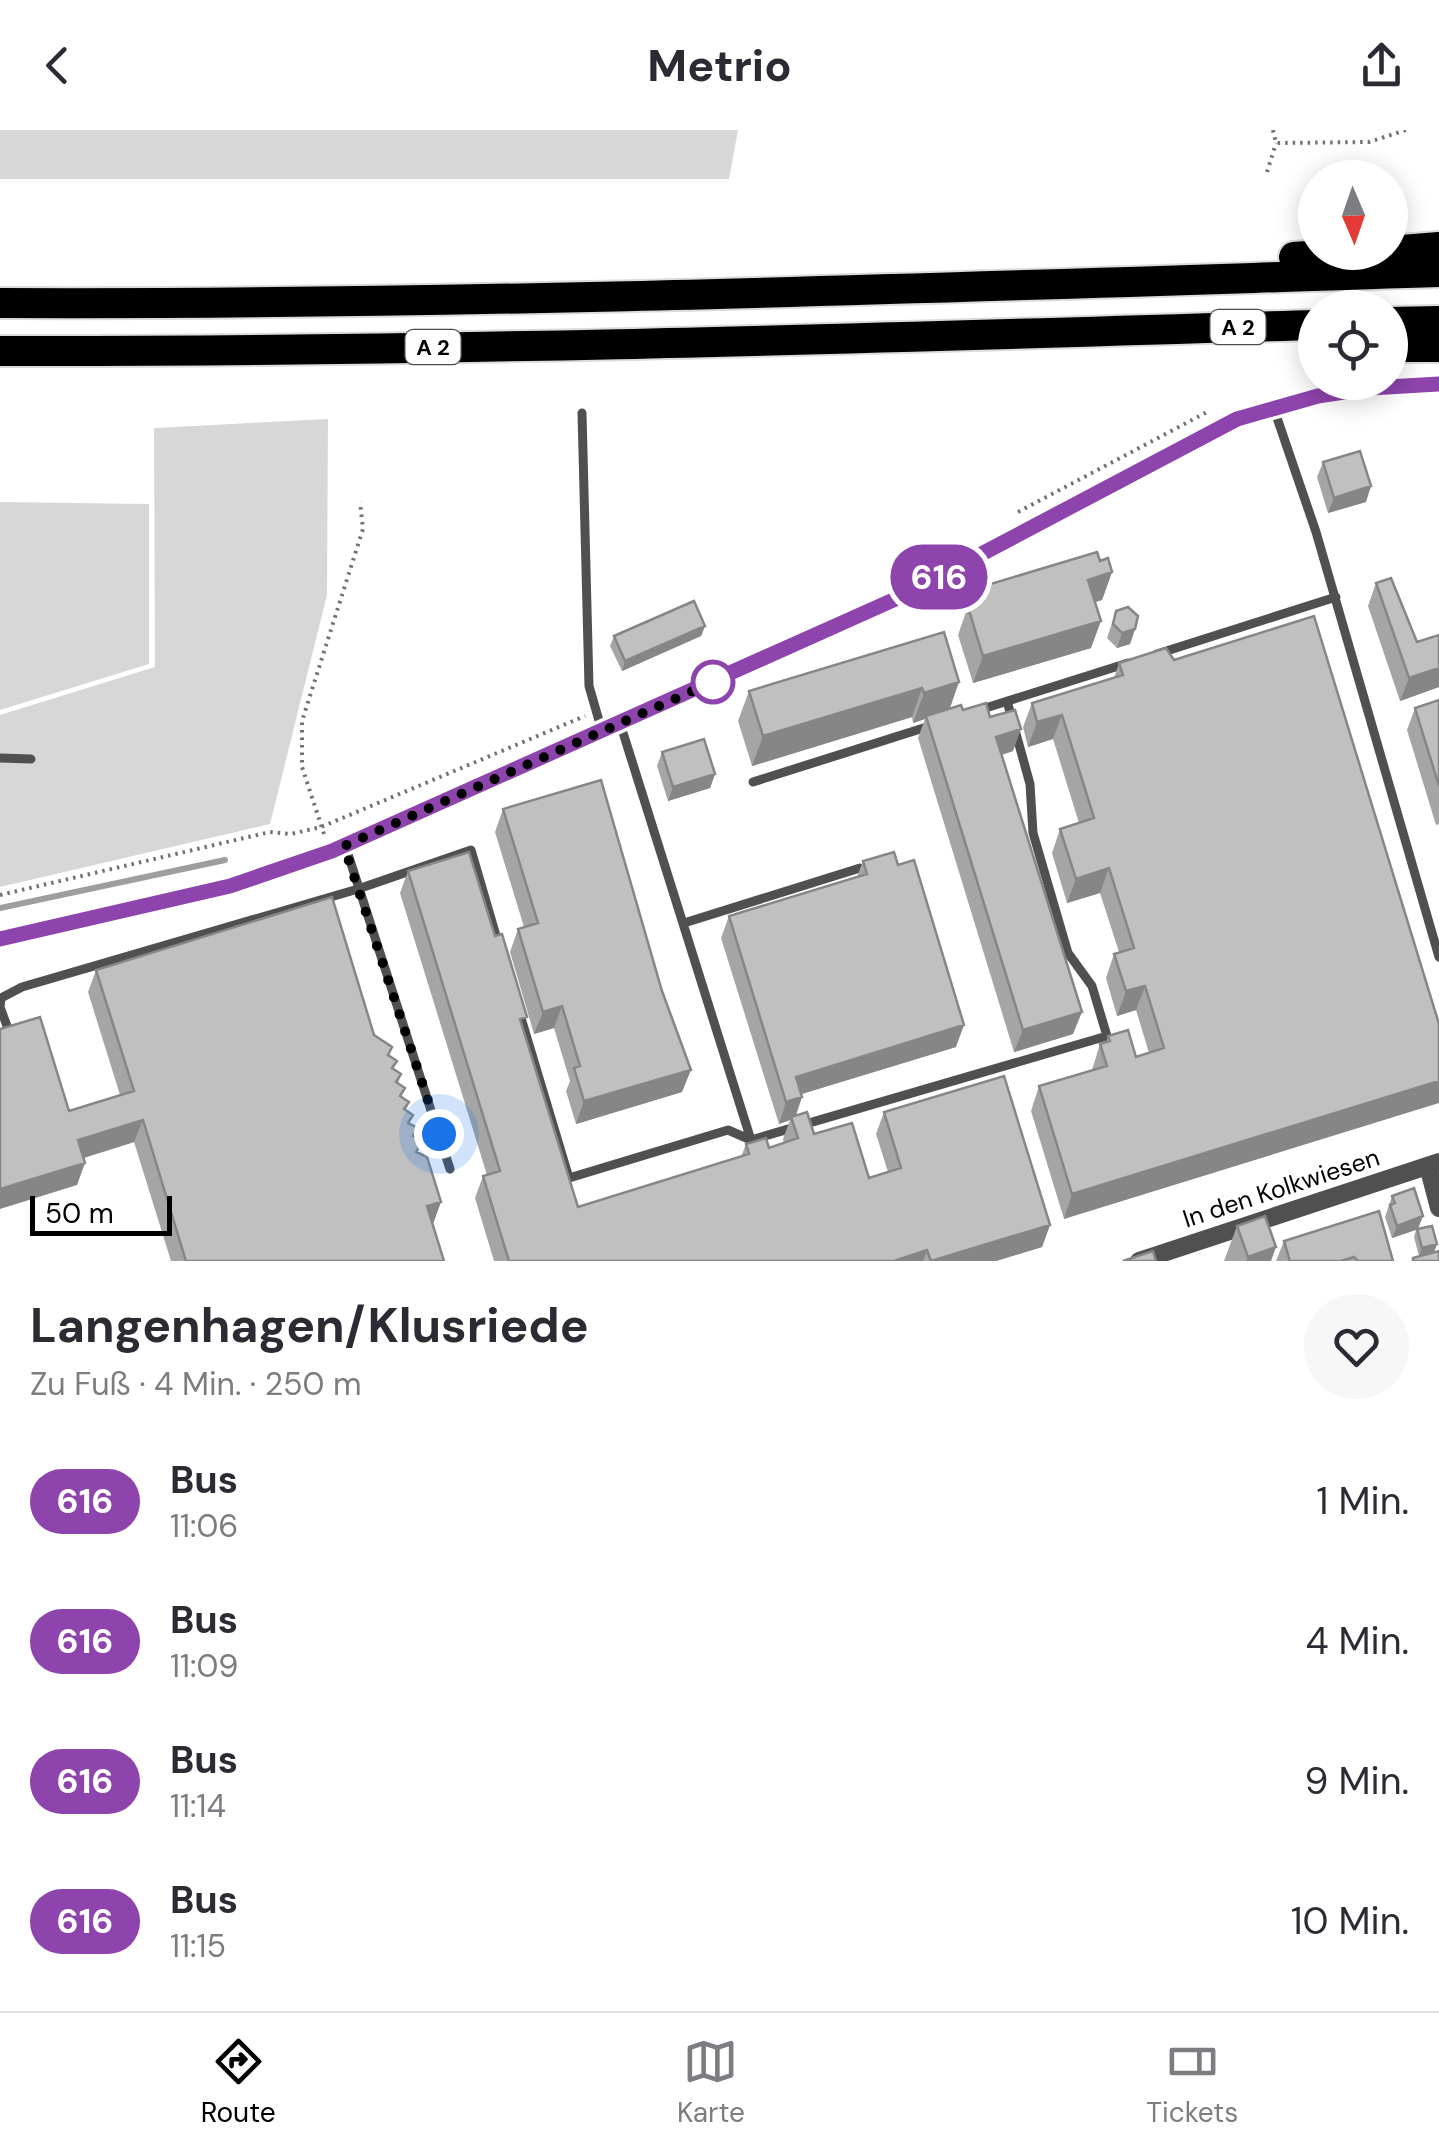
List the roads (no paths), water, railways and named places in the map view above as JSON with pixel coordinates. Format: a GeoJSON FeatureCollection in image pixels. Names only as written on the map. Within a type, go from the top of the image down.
{"type":"FeatureCollection","features":[{"type":"Feature","properties":{"kind":"highway"},"geometry":{"type":"LineString","coordinates":[[1408,250],[1439,247]]}},
{"type":"Feature","properties":{"kind":"highway"},"geometry":{"type":"LineString","coordinates":[[1158,281],[1298,257]]}},
{"type":"Feature","properties":{"kind":"highway","name":"A 2"},"geometry":{"type":"LineString","coordinates":[[0,303],[200,303],[1439,272]]}},
{"type":"Feature","properties":{"kind":"highway"},"geometry":{"type":"LineString","coordinates":[[1408,322],[1439,321]]}},
{"type":"Feature","properties":{"kind":"highway","name":"A 2"},"geometry":{"type":"LineString","coordinates":[[0,351],[179,352],[1298,326]]}},
{"type":"Feature","properties":{"kind":"highway"},"geometry":{"type":"LineString","coordinates":[[1160,330],[1298,346]]}},
{"type":"Feature","properties":{"kind":"highway"},"geometry":{"type":"LineString","coordinates":[[1408,346],[1439,347]]}},
{"type":"Feature","properties":{"kind":"street"},"geometry":{"type":"LineString","coordinates":[[0,939],[230,886],[280,872],[344,846],[900,597],[1201,436],[1274,406],[1370,388],[1439,384]]}},
{"type":"Feature","properties":{"kind":"street"},"geometry":{"type":"LineString","coordinates":[[1433,1164],[1439,1208]]}},
{"type":"Feature","properties":{"kind":"street","name":"In den Kolkwiesen"},"geometry":{"type":"LineString","coordinates":[[1139,1261],[1433,1164]]}},
{"type":"Feature","properties":{"kind":"lane"},"geometry":{"type":"LineString","coordinates":[[1274,406],[1336,597],[1439,957]]}},
{"type":"Feature","properties":{"kind":"lane"},"geometry":{"type":"LineString","coordinates":[[582,413],[589,686],[596,711],[611,727],[684,924],[752,1140]]}},
{"type":"Feature","properties":{"kind":"lane"},"geometry":{"type":"LineString","coordinates":[[1153,655],[1336,597]]}},
{"type":"Feature","properties":{"kind":"lane"},"geometry":{"type":"LineString","coordinates":[[971,713],[1135,660]]}},
{"type":"Feature","properties":{"kind":"lane"},"geometry":{"type":"LineString","coordinates":[[520,1014],[570,1178],[728,1130],[752,1140],[1107,1036],[1092,986],[1068,953],[1033,833],[1030,784],[1007,701]]}},
{"type":"Feature","properties":{"kind":"lane"},"geometry":{"type":"LineString","coordinates":[[753,782],[952,718]]}},
{"type":"Feature","properties":{"kind":"lane"},"geometry":{"type":"LineString","coordinates":[[0,758],[31,758]]}},
{"type":"Feature","properties":{"kind":"lane"},"geometry":{"type":"LineString","coordinates":[[344,846],[450,1169]]}},
{"type":"Feature","properties":{"kind":"lane"},"geometry":{"type":"LineString","coordinates":[[8,1026],[0,1007],[2,998],[22,987],[358,889],[470,850],[504,960]]}},
{"type":"Feature","properties":{"kind":"lane"},"geometry":{"type":"LineString","coordinates":[[684,924],[860,868]]}},
{"type":"Feature","properties":{"kind":"waterway"},"geometry":{"type":"LineString","coordinates":[[0,908],[225,860]]}}]}
